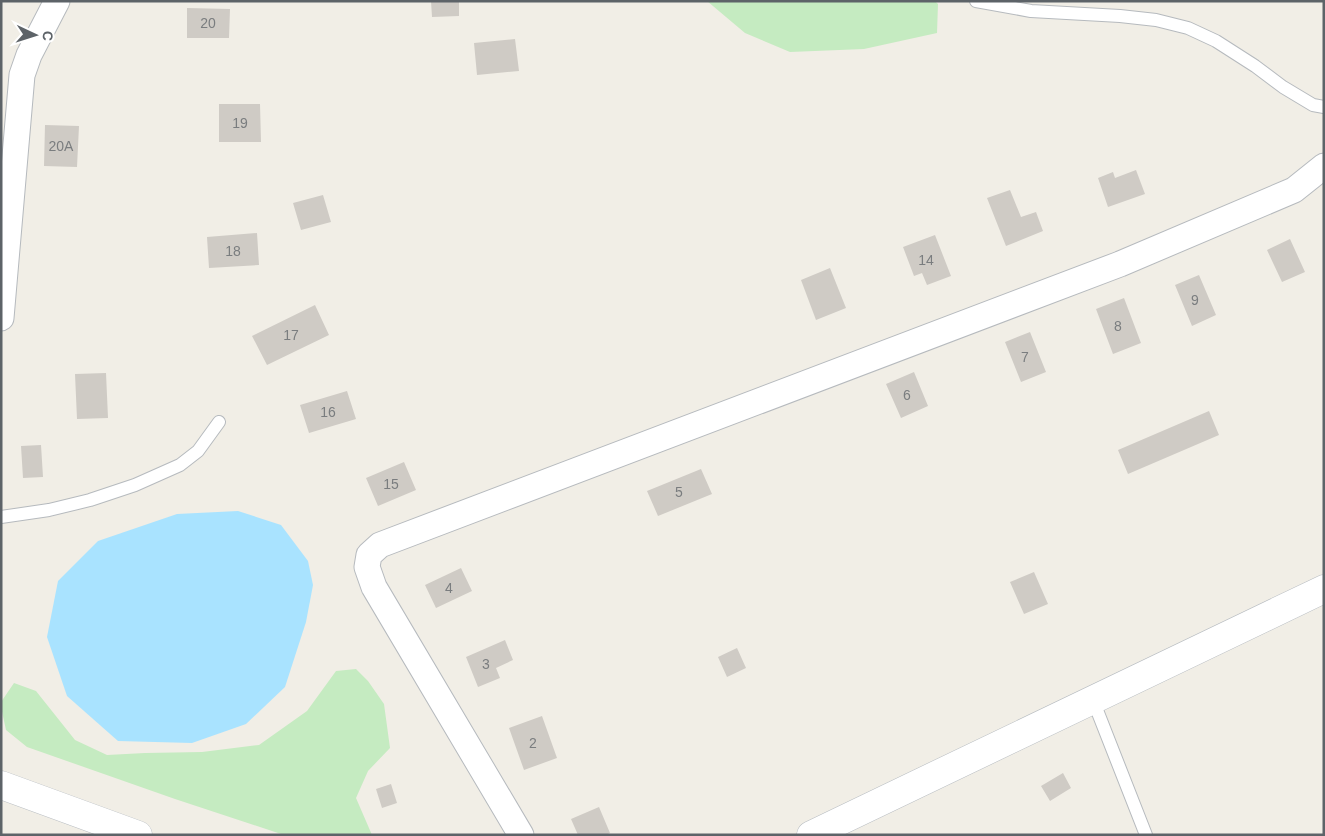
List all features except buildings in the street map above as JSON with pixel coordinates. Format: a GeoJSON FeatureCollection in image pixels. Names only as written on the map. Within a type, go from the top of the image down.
{"type":"FeatureCollection","features":[{"type":"Feature","properties":{"kind":"street"},"geometry":{"type":"LineString","coordinates":[[1,318],[22,75],[29,55],[57,1]]}},
{"type":"Feature","properties":{"kind":"street"},"geometry":{"type":"LineString","coordinates":[[521,835],[374,588],[367,567],[368,556],[380,545],[1120,264],[1294,190],[1324,166]]}},
{"type":"Feature","properties":{"kind":"street"},"geometry":{"type":"LineString","coordinates":[[811,835],[1324,589]]}},
{"type":"Feature","properties":{"kind":"street"},"geometry":{"type":"LineString","coordinates":[[1,785],[138,835]]}},
{"type":"Feature","properties":{"kind":"lane"},"geometry":{"type":"LineString","coordinates":[[976,1],[1031,11],[1156,20],[1188,28],[1216,41],[1313,105],[1324,107]]}},
{"type":"Feature","properties":{"kind":"lane"},"geometry":{"type":"LineString","coordinates":[[1,517],[49,510],[135,486],[180,465],[198,451],[219,422]]}},
{"type":"Feature","properties":{"kind":"lane"},"geometry":{"type":"LineString","coordinates":[[1092,700],[1146,835]]}},
{"type":"Feature","properties":{"kind":"green space"},"geometry":{"type":"Polygon","coordinates":[[[707,1],[935,1],[938,4],[937,33],[864,49],[790,52],[745,33],[707,1]]]}},
{"type":"Feature","properties":{"kind":"green space"},"geometry":{"type":"Polygon","coordinates":[[[356,669],[368,681],[384,704],[390,748],[368,771],[356,798],[372,835],[284,835],[175,799],[27,747],[6,730],[1,707],[1,702],[14,683],[36,691],[75,740],[107,755],[202,752],[259,745],[307,711],[336,671],[356,669]]]}},
{"type":"Feature","properties":{"kind":"water"},"geometry":{"type":"Polygon","coordinates":[[[238,511],[281,525],[308,561],[313,585],[306,622],[285,687],[246,724],[192,743],[118,741],[67,696],[47,637],[58,581],[98,541],[177,514],[238,511]]]}}]}
